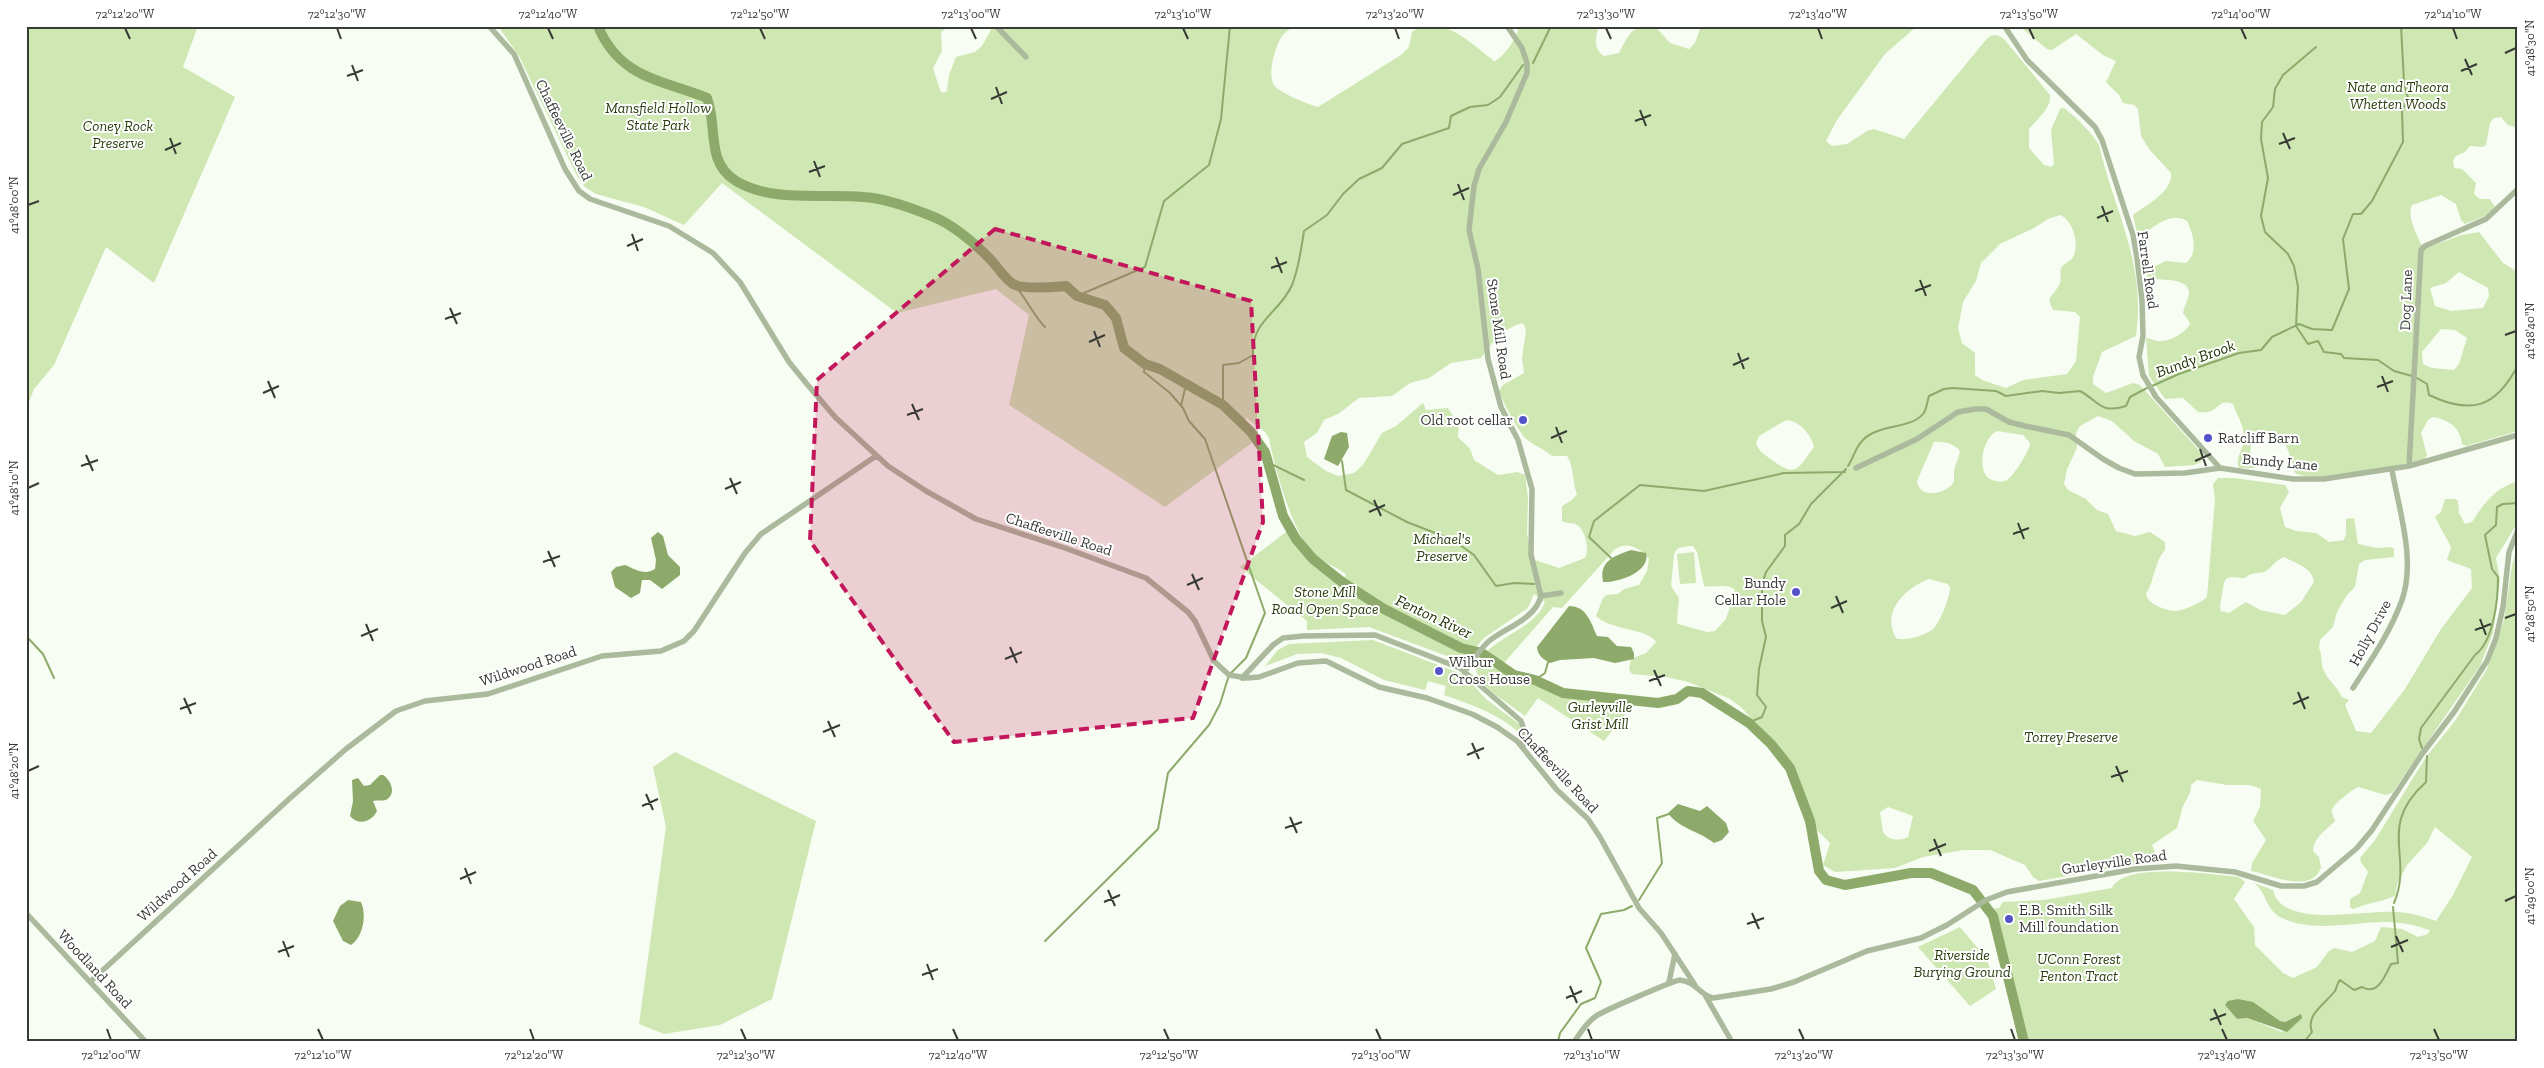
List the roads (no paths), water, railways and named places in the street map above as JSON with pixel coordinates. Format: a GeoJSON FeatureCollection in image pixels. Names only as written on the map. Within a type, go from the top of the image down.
{"type":"FeatureCollection","features":[{"type":"Feature","properties":{"kind":"street","name":"Chaffeeville Road"},"geometry":{"type":"LineString","coordinates":[[489,26],[514,54],[565,169],[579,191],[590,199],[669,226],[713,253],[728,268],[749,296],[789,362],[835,417],[876,456],[903,476],[976,519],[1065,548],[1146,578],[1179,604],[1195,621],[1214,661],[1230,675],[1242,678],[1259,677],[1307,660],[1326,660],[1379,687],[1427,698],[1472,714],[1512,736],[1557,790],[1588,819],[1639,908],[1661,933],[1695,984]]}},
{"type":"Feature","properties":{"kind":"street"},"geometry":{"type":"LineString","coordinates":[[996,26],[1026,57]]}},
{"type":"Feature","properties":{"kind":"street","name":"Stone Mill Road"},"geometry":{"type":"LineString","coordinates":[[1507,26],[1522,48],[1527,63],[1526,73],[1502,130],[1479,169],[1474,186],[1469,230],[1478,269],[1488,359],[1500,407],[1518,440],[1532,489],[1531,555],[1542,596]]}},
{"type":"Feature","properties":{"kind":"street","name":"Farrell Road"},"geometry":{"type":"LineString","coordinates":[[2004,27],[2027,60],[2095,127],[2102,140],[2133,236],[2137,258],[2142,300],[2143,336],[2139,357],[2142,375],[2156,397],[2220,468]]}},
{"type":"Feature","properties":{"kind":"street","name":"Dog Lane"},"geometry":{"type":"LineString","coordinates":[[2409,466],[2421,250],[2425,246],[2486,219],[2518,189]]}},
{"type":"Feature","properties":{"kind":"street","name":"Bundy Lane"},"geometry":{"type":"LineString","coordinates":[[1856,468],[1916,439],[1958,412],[1975,409],[1986,410],[2009,422],[2069,435],[2103,459],[2135,474],[2185,473],[2220,468],[2293,479],[2324,479],[2392,470],[2518,435]]}},
{"type":"Feature","properties":{"kind":"street","name":"Wildwood Road"},"geometry":{"type":"LineString","coordinates":[[90,982],[346,749],[396,711],[426,701],[488,694],[602,656],[661,651],[673,647],[684,641],[694,631],[745,552],[761,534],[876,456]]}},
{"type":"Feature","properties":{"kind":"street","name":"Holly Drive"},"geometry":{"type":"LineString","coordinates":[[2353,688],[2392,623],[2402,598],[2406,580],[2406,555],[2392,470]]}},
{"type":"Feature","properties":{"kind":"street","name":"Gurleyville Road"},"geometry":{"type":"LineString","coordinates":[[1704,995],[1721,997],[1770,989],[1803,979],[1867,951],[1926,936],[1986,900],[2008,892],[2157,867],[2215,869],[2295,888],[2311,884],[2326,876],[2372,830],[2422,754],[2459,705],[2487,661],[2496,638],[2503,607],[2509,552],[2518,530]]}},
{"type":"Feature","properties":{"kind":"street"},"geometry":{"type":"LineString","coordinates":[[1465,671],[1487,643],[1524,618],[1540,602],[1542,596],[1561,593]]}},
{"type":"Feature","properties":{"kind":"street"},"geometry":{"type":"LineString","coordinates":[[1242,678],[1278,641],[1303,636],[1377,636],[1465,671],[1521,721],[1524,730],[1523,748]]}},
{"type":"Feature","properties":{"kind":"street","name":"Woodland Road"},"geometry":{"type":"LineString","coordinates":[[26,913],[146,1042]]}},
{"type":"Feature","properties":{"kind":"street"},"geometry":{"type":"LineString","coordinates":[[1669,982],[1675,954]]}},
{"type":"Feature","properties":{"kind":"street"},"geometry":{"type":"LineString","coordinates":[[1574,1042],[1586,1024],[1598,1014],[1654,991],[1669,982],[1682,980],[1695,984],[1704,995],[1732,1042]]}},
{"type":"Feature","properties":{"kind":"waterway","name":"Fenton River"},"geometry":{"type":"LineString","coordinates":[[598,26],[607,43],[618,57],[630,67],[658,81],[707,98],[716,154],[726,173],[736,181],[750,188],[782,195],[871,198],[905,206],[937,218],[962,234],[984,253],[1013,284],[1031,288],[1066,286],[1077,296],[1105,305],[1116,318],[1124,348],[1145,364],[1160,369],[1223,405],[1251,432],[1265,452],[1283,516],[1296,539],[1313,559],[1342,582],[1384,609],[1461,648],[1482,653],[1514,675],[1535,680],[1563,693],[1658,703],[1677,699],[1688,691],[1702,693],[1749,723],[1771,744],[1790,768],[1810,821],[1819,871],[1826,880],[1845,885],[1911,873],[1931,873],[1973,890],[1993,916],[2024,1042]]}},
{"type":"Feature","properties":{"kind":"waterway"},"geometry":{"type":"LineString","coordinates":[[1077,296],[1145,267],[1164,201],[1209,165],[1221,119],[1230,26]]}},
{"type":"Feature","properties":{"kind":"waterway"},"geometry":{"type":"LineString","coordinates":[[1533,63],[1551,26]]}},
{"type":"Feature","properties":{"kind":"waterway","name":"Bundy Brook"},"geometry":{"type":"LineString","coordinates":[[2152,386],[2179,374],[2239,353],[2261,350],[2272,337],[2299,324],[2312,329],[2332,330],[2349,289],[2343,239],[2353,214],[2361,214],[2372,201],[2403,142],[2402,111],[2408,98],[2404,82],[2401,26]]}},
{"type":"Feature","properties":{"kind":"waterway","name":"Bundy Brook"},"geometry":{"type":"LineString","coordinates":[[2316,47],[2283,75],[2275,89],[2273,107],[2262,122],[2261,139],[2268,178],[2261,216],[2265,232],[2288,254],[2294,266],[2298,287],[2296,326],[2308,344],[2318,341],[2324,352],[2341,354],[2344,358],[2378,360],[2394,371],[2412,376]]}},
{"type":"Feature","properties":{"kind":"waterway"},"geometry":{"type":"LineString","coordinates":[[1223,405],[1223,365],[1239,363],[1253,355],[1254,343],[1261,325],[1281,303],[1292,285],[1298,265],[1304,231],[1327,215],[1343,194],[1359,179],[1382,168],[1402,144],[1449,128],[1451,116],[1470,107],[1488,105],[1500,97],[1523,65]]}},
{"type":"Feature","properties":{"kind":"waterway"},"geometry":{"type":"LineString","coordinates":[[1014,285],[1045,327]]}},
{"type":"Feature","properties":{"kind":"waterway"},"geometry":{"type":"LineString","coordinates":[[1045,941],[1158,829],[1168,773],[1209,725],[1220,704],[1229,675],[1246,658],[1265,613],[1205,439],[1189,421],[1183,408],[1170,393],[1144,372],[1145,364]]}},
{"type":"Feature","properties":{"kind":"waterway"},"geometry":{"type":"LineString","coordinates":[[2417,378],[2427,384],[2429,395],[2458,405],[2470,406],[2481,404],[2501,391],[2518,365]]}},
{"type":"Feature","properties":{"kind":"waterway"},"geometry":{"type":"LineString","coordinates":[[1181,406],[1186,384]]}},
{"type":"Feature","properties":{"kind":"waterway","name":"Bundy Brook"},"geometry":{"type":"LineString","coordinates":[[1848,466],[1858,446],[1869,435],[1918,419],[1926,408],[1929,396],[1944,389],[1996,391],[2006,396],[2042,391],[2059,393],[2080,391],[2101,406],[2111,409],[2126,406],[2130,397],[2147,388]]}},
{"type":"Feature","properties":{"kind":"waterway"},"geometry":{"type":"LineString","coordinates":[[1342,461],[1346,490],[1407,522],[1453,540],[1474,555],[1496,586],[1514,583],[1534,584]]}},
{"type":"Feature","properties":{"kind":"waterway"},"geometry":{"type":"LineString","coordinates":[[1269,463],[1304,480]]}},
{"type":"Feature","properties":{"kind":"waterway","name":"Bundy Brook"},"geometry":{"type":"LineString","coordinates":[[1727,708],[1750,722],[1762,717],[1766,707],[1757,695],[1759,669],[1766,637],[1762,621],[1762,584],[1766,572],[1785,546],[1785,535],[1799,524],[1811,504],[1846,469]]}},
{"type":"Feature","properties":{"kind":"waterway"},"geometry":{"type":"LineString","coordinates":[[1611,558],[1589,537],[1594,521],[1640,485],[1704,491],[1784,473],[1845,472]]}},
{"type":"Feature","properties":{"kind":"waterway"},"geometry":{"type":"LineString","coordinates":[[2422,748],[2419,739],[2421,728],[2481,649],[2491,630],[2496,608],[2498,577],[2492,569],[2485,535],[2496,525],[2497,507],[2503,504],[2518,503]]}},
{"type":"Feature","properties":{"kind":"waterway"},"geometry":{"type":"LineString","coordinates":[[26,636],[43,654],[54,678]]}},
{"type":"Feature","properties":{"kind":"waterway"},"geometry":{"type":"LineString","coordinates":[[1535,680],[1545,673],[1548,662]]}},
{"type":"Feature","properties":{"kind":"waterway"},"geometry":{"type":"LineString","coordinates":[[2394,903],[2399,886],[2399,828],[2403,813],[2411,798],[2426,782],[2427,756]]}},
{"type":"Feature","properties":{"kind":"waterway"},"geometry":{"type":"LineString","coordinates":[[1639,900],[1662,863],[1657,818],[1669,814]]}},
{"type":"Feature","properties":{"kind":"waterway"},"geometry":{"type":"LineString","coordinates":[[1558,1042],[1560,1033],[1581,1004],[1595,998],[1601,982],[1586,948],[1601,914],[1624,910],[1632,906]]}},
{"type":"Feature","properties":{"kind":"waterway"},"geometry":{"type":"LineString","coordinates":[[2304,1042],[2312,1032],[2311,1020],[2335,991],[2340,980],[2354,990],[2362,987],[2372,989],[2377,987],[2391,964],[2398,963],[2393,907]]}},
{"type":"Feature","properties":{"kind":"waterway"},"geometry":{"type":"LineString","coordinates":[[2266,1042],[2288,1042]]}},
{"type":"Feature","properties":{"kind":"place","name":"Old root cellar"},"geometry":{"type":"Point","coordinates":[1523,420]}},
{"type":"Feature","properties":{"kind":"place","name":"Ratcliff Barn"},"geometry":{"type":"Point","coordinates":[2208,438]}},
{"type":"Feature","properties":{"kind":"place","name":"Bundy Cellar Hole"},"geometry":{"type":"Point","coordinates":[1796,592]}},
{"type":"Feature","properties":{"kind":"place","name":"Wilbur Cross House"},"geometry":{"type":"Point","coordinates":[1439,671]}},
{"type":"Feature","properties":{"kind":"place","name":"E.B. Smith Silk Mill foundation"},"geometry":{"type":"Point","coordinates":[2009,919]}},
{"type":"Feature","properties":{"kind":"park label","name":"Nate and Theora Whetten Woods"},"geometry":{"type":"Point","coordinates":[2398,96]}},
{"type":"Feature","properties":{"kind":"park label","name":"Mansfield Hollow State Park"},"geometry":{"type":"Point","coordinates":[658,116]}},
{"type":"Feature","properties":{"kind":"park label","name":"Coney Rock Preserve"},"geometry":{"type":"Point","coordinates":[118,134]}},
{"type":"Feature","properties":{"kind":"park label","name":"Michael's Preserve"},"geometry":{"type":"Point","coordinates":[1442,548]}},
{"type":"Feature","properties":{"kind":"park label","name":"Stone Mill Road Open Space"},"geometry":{"type":"Point","coordinates":[1325,600]}},
{"type":"Feature","properties":{"kind":"park label","name":"Gurleyville Grist Mill"},"geometry":{"type":"Point","coordinates":[1600,716]}},
{"type":"Feature","properties":{"kind":"park label","name":"Torrey Preserve"},"geometry":{"type":"Point","coordinates":[2071,737]}},
{"type":"Feature","properties":{"kind":"park label","name":"Riverside Burying Ground"},"geometry":{"type":"Point","coordinates":[1962,964]}},
{"type":"Feature","properties":{"kind":"park label","name":"UConn Forest Fenton Tract"},"geometry":{"type":"Point","coordinates":[2079,968]}}]}
